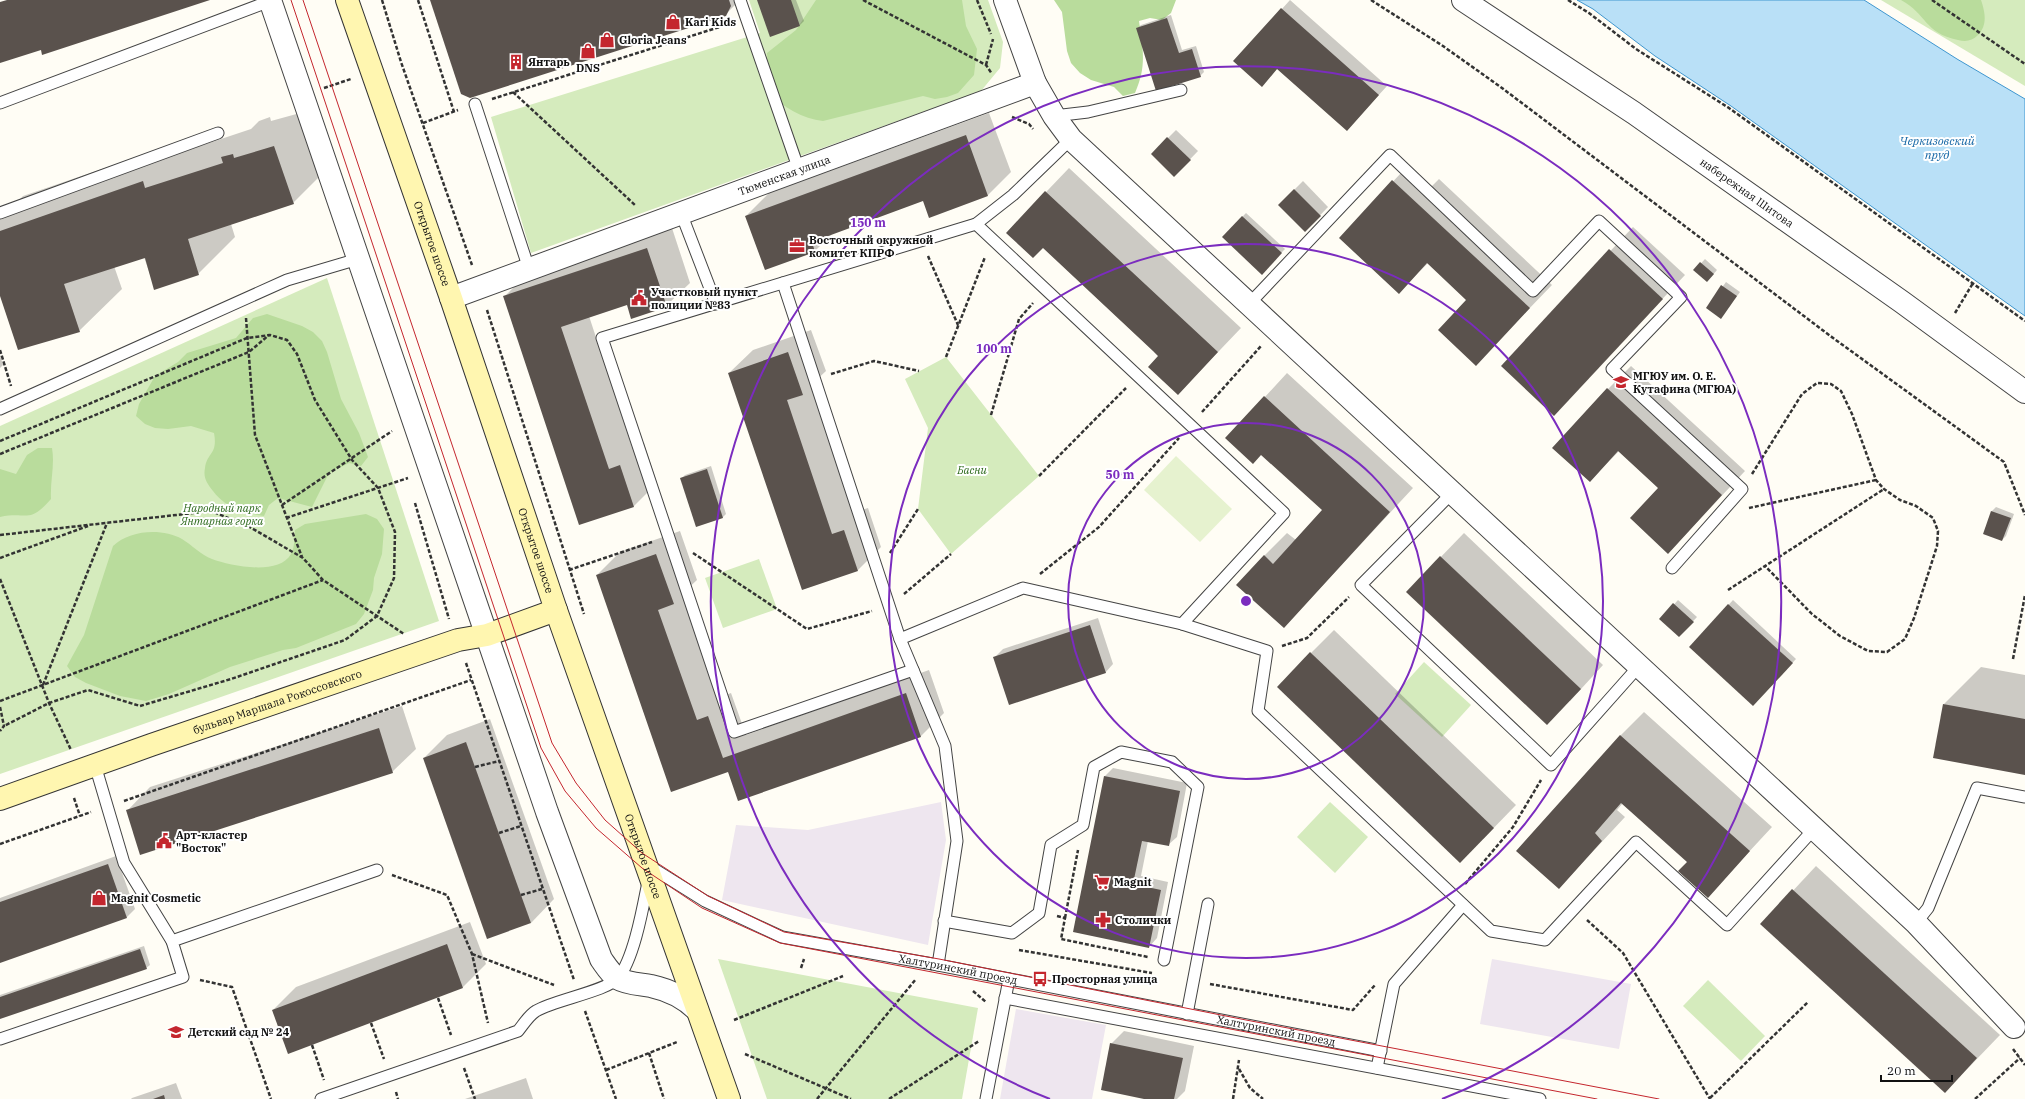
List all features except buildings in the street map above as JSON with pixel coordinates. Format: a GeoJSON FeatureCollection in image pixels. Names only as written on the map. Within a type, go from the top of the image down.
{"type":"FeatureCollection","features":[{"type":"Feature","properties":{"kind":"main road","name":"Открытое шоссе"},"geometry":{"type":"LineString","coordinates":[[347,0],[451,298],[556,610],[729,1099]]}},
{"type":"Feature","properties":{"kind":"main road","name":"бульвар Маршала Рокоссовского"},"geometry":{"type":"LineString","coordinates":[[0,799],[458,640],[487,635],[556,610]]}},
{"type":"Feature","properties":{"kind":"street"},"geometry":{"type":"LineString","coordinates":[[1005,0],[1035,83],[1054,116],[1071,139],[1916,923],[2013,1036]]}},
{"type":"Feature","properties":{"kind":"street","name":"набережная Шитова"},"geometry":{"type":"LineString","coordinates":[[1463,0],[1634,113],[1914,311],[2025,392]]}},
{"type":"Feature","properties":{"kind":"street"},"geometry":{"type":"LineString","coordinates":[[270,1],[547,812],[601,959],[609,970],[618,978],[629,983],[671,992],[687,999],[697,1010]]}},
{"type":"Feature","properties":{"kind":"street","name":"Тюменская улица"},"geometry":{"type":"LineString","coordinates":[[451,298],[1035,83]]}},
{"type":"Feature","properties":{"kind":"lane"},"geometry":{"type":"LineString","coordinates":[[740,0],[799,170]]}},
{"type":"Feature","properties":{"kind":"lane"},"geometry":{"type":"LineString","coordinates":[[0,103],[270,1]]}},
{"type":"Feature","properties":{"kind":"lane"},"geometry":{"type":"LineString","coordinates":[[1054,116],[1088,112],[1181,90]]}},
{"type":"Feature","properties":{"kind":"lane"},"geometry":{"type":"LineString","coordinates":[[475,104],[529,269]]}},
{"type":"Feature","properties":{"kind":"lane"},"geometry":{"type":"LineString","coordinates":[[0,213],[218,133]]}},
{"type":"Feature","properties":{"kind":"lane"},"geometry":{"type":"LineString","coordinates":[[913,670],[734,732],[602,338],[976,224],[1013,195],[1071,139]]}},
{"type":"Feature","properties":{"kind":"lane"},"geometry":{"type":"LineString","coordinates":[[1249,304],[1390,155],[1533,291],[1599,222],[1681,297],[1612,369],[1742,489],[1672,568]]}},
{"type":"Feature","properties":{"kind":"lane"},"geometry":{"type":"LineString","coordinates":[[681,213],[716,304]]}},
{"type":"Feature","properties":{"kind":"lane"},"geometry":{"type":"LineString","coordinates":[[976,224],[1189,426],[1284,513],[1182,624]]}},
{"type":"Feature","properties":{"kind":"lane"},"geometry":{"type":"LineString","coordinates":[[0,409],[287,280],[358,259]]}},
{"type":"Feature","properties":{"kind":"lane"},"geometry":{"type":"LineString","coordinates":[[783,283],[900,639],[945,746],[956,841],[938,965]]}},
{"type":"Feature","properties":{"kind":"lane"},"geometry":{"type":"LineString","coordinates":[[1452,493],[1361,585],[1551,765],[1639,666]]}},
{"type":"Feature","properties":{"kind":"lane"},"geometry":{"type":"LineString","coordinates":[[900,639],[1023,588],[1182,624],[1267,651],[1258,711],[1490,931],[1545,940],[1636,842],[1727,925],[1814,829]]}},
{"type":"Feature","properties":{"kind":"lane"},"geometry":{"type":"LineString","coordinates":[[944,921],[1012,933],[1038,913],[1052,845],[1083,825],[1094,767],[1120,752],[1172,762],[1198,787],[1164,960]]}},
{"type":"Feature","properties":{"kind":"lane"},"geometry":{"type":"LineString","coordinates":[[0,1039],[183,977],[172,940],[124,864],[95,765]]}},
{"type":"Feature","properties":{"kind":"lane"},"geometry":{"type":"LineString","coordinates":[[1916,923],[1928,908],[1977,788],[2025,797]]}},
{"type":"Feature","properties":{"kind":"lane"},"geometry":{"type":"LineString","coordinates":[[325,1098],[518,1031],[536,1011],[578,994],[608,986],[618,978],[629,956],[638,930],[648,869]]}},
{"type":"Feature","properties":{"kind":"lane","name":"Халтуринский проезд"},"geometry":{"type":"LineString","coordinates":[[648,869],[705,901],[782,937],[938,965],[1381,1051]]}},
{"type":"Feature","properties":{"kind":"lane"},"geometry":{"type":"LineString","coordinates":[[172,940],[377,870]]}},
{"type":"Feature","properties":{"kind":"lane"},"geometry":{"type":"LineString","coordinates":[[1187,1014],[1208,904]]}},
{"type":"Feature","properties":{"kind":"lane"},"geometry":{"type":"LineString","coordinates":[[1377,1068],[1394,984],[1463,905]]}},
{"type":"Feature","properties":{"kind":"lane"},"geometry":{"type":"LineString","coordinates":[[986,1099],[1009,979]]}},
{"type":"Feature","properties":{"kind":"lane"},"geometry":{"type":"LineString","coordinates":[[1005,998],[1540,1099]]}},
{"type":"Feature","properties":{"kind":"path"},"geometry":{"type":"LineString","coordinates":[[382,0],[401,62],[479,288],[569,570],[587,621]]}},
{"type":"Feature","properties":{"kind":"path"},"geometry":{"type":"LineString","coordinates":[[418,0],[454,112]]}},
{"type":"Feature","properties":{"kind":"path"},"geometry":{"type":"LineString","coordinates":[[863,0],[986,65],[993,76]]}},
{"type":"Feature","properties":{"kind":"path"},"geometry":{"type":"LineString","coordinates":[[976,0],[993,39],[986,65]]}},
{"type":"Feature","properties":{"kind":"path"},"geometry":{"type":"LineString","coordinates":[[1371,0],[1444,46],[1502,88],[1829,335],[2004,462],[2025,514]]}},
{"type":"Feature","properties":{"kind":"path"},"geometry":{"type":"LineString","coordinates":[[1568,0],[1590,13],[1636,49],[1729,108],[2025,321]]}},
{"type":"Feature","properties":{"kind":"path"},"geometry":{"type":"LineString","coordinates":[[1932,0],[2025,64]]}},
{"type":"Feature","properties":{"kind":"path"},"geometry":{"type":"LineString","coordinates":[[422,123],[475,104],[747,18]]}},
{"type":"Feature","properties":{"kind":"path"},"geometry":{"type":"LineString","coordinates":[[302,94],[401,62]]}},
{"type":"Feature","properties":{"kind":"path"},"geometry":{"type":"LineString","coordinates":[[513,92],[637,207]]}},
{"type":"Feature","properties":{"kind":"path"},"geometry":{"type":"LineString","coordinates":[[1008,116],[1029,124],[1056,155]]}},
{"type":"Feature","properties":{"kind":"path"},"geometry":{"type":"LineString","coordinates":[[946,357],[992,238]]}},
{"type":"Feature","properties":{"kind":"path"},"geometry":{"type":"LineString","coordinates":[[921,241],[958,326]]}},
{"type":"Feature","properties":{"kind":"path"},"geometry":{"type":"LineString","coordinates":[[1962,302],[1973,283]]}},
{"type":"Feature","properties":{"kind":"path"},"geometry":{"type":"LineString","coordinates":[[991,414],[1018,319],[1046,290]]}},
{"type":"Feature","properties":{"kind":"path"},"geometry":{"type":"LineString","coordinates":[[0,454],[249,352],[270,335]]}},
{"type":"Feature","properties":{"kind":"path"},"geometry":{"type":"LineString","coordinates":[[0,441],[247,338],[270,335],[287,340],[298,354],[315,400],[352,460],[378,488],[395,532],[394,578],[376,616],[345,640],[231,679],[140,706],[88,690],[49,703],[4,726],[0,731]]}},
{"type":"Feature","properties":{"kind":"path"},"geometry":{"type":"LineString","coordinates":[[247,338],[255,435],[286,518],[303,558]]}},
{"type":"Feature","properties":{"kind":"path"},"geometry":{"type":"LineString","coordinates":[[1023,588],[1099,526],[1263,344]]}},
{"type":"Feature","properties":{"kind":"path"},"geometry":{"type":"LineString","coordinates":[[0,350],[16,402]]}},
{"type":"Feature","properties":{"kind":"path"},"geometry":{"type":"LineString","coordinates":[[815,379],[874,361],[919,372]]}},
{"type":"Feature","properties":{"kind":"path"},"geometry":{"type":"LineString","coordinates":[[1039,476],[1137,376]]}},
{"type":"Feature","properties":{"kind":"path"},"geometry":{"type":"LineString","coordinates":[[1742,489],[1802,394],[1817,383],[1831,384],[1841,391],[1852,414],[1876,480],[1884,489],[1900,500],[1916,506],[1933,518],[1938,531],[1937,546],[1914,618],[1905,639],[1887,652],[1868,651],[1840,636],[1812,614],[1765,566]]}},
{"type":"Feature","properties":{"kind":"path"},"geometry":{"type":"LineString","coordinates":[[282,505],[352,460],[392,430],[394,437]]}},
{"type":"Feature","properties":{"kind":"path"},"geometry":{"type":"LineString","coordinates":[[406,472],[410,486]]}},
{"type":"Feature","properties":{"kind":"path"},"geometry":{"type":"LineString","coordinates":[[286,518],[408,478]]}},
{"type":"Feature","properties":{"kind":"path"},"geometry":{"type":"LineString","coordinates":[[1719,515],[1876,480]]}},
{"type":"Feature","properties":{"kind":"path"},"geometry":{"type":"LineString","coordinates":[[1728,590],[1884,489]]}},
{"type":"Feature","properties":{"kind":"path"},"geometry":{"type":"LineString","coordinates":[[414,501],[450,624],[458,640],[578,994],[616,1099]]}},
{"type":"Feature","properties":{"kind":"path"},"geometry":{"type":"LineString","coordinates":[[878,572],[918,508]]}},
{"type":"Feature","properties":{"kind":"path"},"geometry":{"type":"LineString","coordinates":[[0,535],[211,511],[248,526],[303,558],[323,580],[408,636]]}},
{"type":"Feature","properties":{"kind":"path"},"geometry":{"type":"LineString","coordinates":[[43,685],[107,523]]}},
{"type":"Feature","properties":{"kind":"path"},"geometry":{"type":"LineString","coordinates":[[0,558],[93,524]]}},
{"type":"Feature","properties":{"kind":"path"},"geometry":{"type":"LineString","coordinates":[[546,578],[669,536],[807,630],[889,606],[951,554]]}},
{"type":"Feature","properties":{"kind":"path"},"geometry":{"type":"LineString","coordinates":[[0,579],[49,703],[72,754]]}},
{"type":"Feature","properties":{"kind":"path"},"geometry":{"type":"LineString","coordinates":[[0,701],[323,580]]}},
{"type":"Feature","properties":{"kind":"path"},"geometry":{"type":"LineString","coordinates":[[1267,651],[1307,638],[1361,585]]}},
{"type":"Feature","properties":{"kind":"path"},"geometry":{"type":"LineString","coordinates":[[2013,659],[2025,595]]}},
{"type":"Feature","properties":{"kind":"path"},"geometry":{"type":"LineString","coordinates":[[0,844],[471,680]]}},
{"type":"Feature","properties":{"kind":"path"},"geometry":{"type":"LineString","coordinates":[[0,707],[4,726]]}},
{"type":"Feature","properties":{"kind":"path"},"geometry":{"type":"LineString","coordinates":[[475,767],[499,761]]}},
{"type":"Feature","properties":{"kind":"path"},"geometry":{"type":"LineString","coordinates":[[1454,896],[1512,827],[1551,765]]}},
{"type":"Feature","properties":{"kind":"path"},"geometry":{"type":"LineString","coordinates":[[1083,825],[1061,939],[1164,960]]}},
{"type":"Feature","properties":{"kind":"path"},"geometry":{"type":"LineString","coordinates":[[499,833],[521,826]]}},
{"type":"Feature","properties":{"kind":"path"},"geometry":{"type":"LineString","coordinates":[[377,870],[447,894],[472,954],[492,1040]]}},
{"type":"Feature","properties":{"kind":"path"},"geometry":{"type":"LineString","coordinates":[[521,895],[542,889]]}},
{"type":"Feature","properties":{"kind":"path"},"geometry":{"type":"LineString","coordinates":[[1575,909],[1623,953],[1710,1099],[1808,1002]]}},
{"type":"Feature","properties":{"kind":"path"},"geometry":{"type":"LineString","coordinates":[[1038,913],[1065,918]]}},
{"type":"Feature","properties":{"kind":"path"},"geometry":{"type":"LineString","coordinates":[[1012,949],[1153,974]]}},
{"type":"Feature","properties":{"kind":"path"},"geometry":{"type":"LineString","coordinates":[[472,954],[578,994]]}},
{"type":"Feature","properties":{"kind":"path"},"geometry":{"type":"LineString","coordinates":[[801,968],[804,957]]}},
{"type":"Feature","properties":{"kind":"path"},"geometry":{"type":"LineString","coordinates":[[734,1020],[843,976]]}},
{"type":"Feature","properties":{"kind":"path"},"geometry":{"type":"LineString","coordinates":[[183,977],[232,987],[271,1099]]}},
{"type":"Feature","properties":{"kind":"path"},"geometry":{"type":"LineString","coordinates":[[817,1099],[916,978]]}},
{"type":"Feature","properties":{"kind":"path"},"geometry":{"type":"LineString","coordinates":[[1193,981],[1353,1010],[1379,980]]}},
{"type":"Feature","properties":{"kind":"path"},"geometry":{"type":"LineString","coordinates":[[970,989],[988,1004]]}},
{"type":"Feature","properties":{"kind":"path"},"geometry":{"type":"LineString","coordinates":[[889,1099],[1000,1028]]}},
{"type":"Feature","properties":{"kind":"path"},"geometry":{"type":"LineString","coordinates":[[2013,1036],[2020,1058],[2025,1065]]}},
{"type":"Feature","properties":{"kind":"path"},"geometry":{"type":"LineString","coordinates":[[606,1070],[677,1042]]}},
{"type":"Feature","properties":{"kind":"path"},"geometry":{"type":"LineString","coordinates":[[1233,1099],[1242,1043]]}},
{"type":"Feature","properties":{"kind":"path"},"geometry":{"type":"LineString","coordinates":[[312,1045],[325,1098]]}},
{"type":"Feature","properties":{"kind":"path"},"geometry":{"type":"LineString","coordinates":[[648,1053],[664,1099]]}},
{"type":"Feature","properties":{"kind":"path"},"geometry":{"type":"LineString","coordinates":[[745,1054],[826,1087],[851,1099]]}},
{"type":"Feature","properties":{"kind":"path"},"geometry":{"type":"LineString","coordinates":[[1975,1099],[2020,1058]]}},
{"type":"Feature","properties":{"kind":"path"},"geometry":{"type":"LineString","coordinates":[[1238,1068],[1250,1088],[1263,1099]]}},
{"type":"Feature","properties":{"kind":"shaded area"},"geometry":{"type":"Polygon","coordinates":[[[941,802],[946,840],[928,945],[722,900],[736,825],[808,830],[941,802]]]}},
{"type":"Feature","properties":{"kind":"shaded area"},"geometry":{"type":"Polygon","coordinates":[[[1492,959],[1631,984],[1619,1049],[1480,1024],[1492,959]]]}},
{"type":"Feature","properties":{"kind":"shaded area"},"geometry":{"type":"Polygon","coordinates":[[[1016,1009],[1106,1025],[1092,1099],[1000,1099],[1016,1009]]]}},
{"type":"Feature","properties":{"kind":"green space"},"geometry":{"type":"Polygon","coordinates":[[[749,0],[988,0],[1003,42],[1000,68],[981,91],[531,253],[491,117],[760,33],[749,0]]]}},
{"type":"Feature","properties":{"kind":"green space"},"geometry":{"type":"Polygon","coordinates":[[[816,0],[962,0],[966,26],[977,49],[974,75],[958,93],[947,97],[935,99],[923,96],[823,121],[808,118],[794,112],[769,93],[767,53],[796,30],[816,0]]]}},
{"type":"Feature","properties":{"kind":"green space"},"geometry":{"type":"Polygon","coordinates":[[[1054,0],[1176,0],[1171,13],[1162,20],[1150,18],[1139,21],[1143,49],[1143,66],[1135,93],[1123,96],[1114,87],[1091,80],[1080,73],[1071,63],[1067,51],[1062,12],[1054,0]]]}},
{"type":"Feature","properties":{"kind":"green space"},"geometry":{"type":"Polygon","coordinates":[[[1881,0],[2025,0],[2025,86],[1881,0]]]}},
{"type":"Feature","properties":{"kind":"green space"},"geometry":{"type":"Polygon","coordinates":[[[1901,0],[1981,0],[1985,18],[1983,27],[1978,35],[1973,39],[1966,41],[1947,37],[1938,33],[1910,5],[1901,0]]]}},
{"type":"Feature","properties":{"kind":"green space","name":"Народный парк Янтарная горка"},"geometry":{"type":"Polygon","coordinates":[[[327,278],[439,621],[0,774],[0,426],[327,278]]]}},
{"type":"Feature","properties":{"kind":"green space"},"geometry":{"type":"Polygon","coordinates":[[[267,314],[302,326],[313,332],[322,341],[327,352],[341,399],[359,433],[368,457],[361,466],[349,463],[329,473],[312,507],[278,498],[269,505],[264,516],[249,513],[230,506],[218,497],[207,483],[205,478],[206,463],[215,446],[214,433],[191,426],[168,429],[155,428],[145,424],[136,416],[139,404],[155,376],[178,362],[187,353],[236,338],[253,318],[267,314]]]}},
{"type":"Feature","properties":{"kind":"green space","name":"Басни"},"geometry":{"type":"Polygon","coordinates":[[[946,357],[1039,476],[951,554],[918,509],[928,428],[905,379],[946,357]]]}},
{"type":"Feature","properties":{"kind":"green space"},"geometry":{"type":"Polygon","coordinates":[[[38,448],[52,448],[53,461],[51,499],[32,515],[0,517],[0,469],[16,474],[27,455],[38,448]]]}},
{"type":"Feature","properties":{"kind":"green space"},"geometry":{"type":"Polygon","coordinates":[[[1176,456],[1232,509],[1200,542],[1144,490],[1176,456]]]}},
{"type":"Feature","properties":{"kind":"green space"},"geometry":{"type":"Polygon","coordinates":[[[366,514],[377,519],[384,529],[382,554],[374,578],[373,590],[364,614],[356,624],[296,648],[283,650],[230,667],[169,694],[146,701],[120,696],[86,683],[75,677],[67,666],[84,635],[113,546],[120,541],[146,532],[165,533],[182,539],[204,555],[220,562],[242,566],[266,567],[285,561],[291,554],[294,546],[295,530],[305,524],[366,514]]]}},
{"type":"Feature","properties":{"kind":"green space"},"geometry":{"type":"Polygon","coordinates":[[[759,559],[777,609],[723,628],[705,578],[759,559]]]}},
{"type":"Feature","properties":{"kind":"green space"},"geometry":{"type":"Polygon","coordinates":[[[1424,662],[1471,705],[1442,737],[1395,694],[1424,662]]]}},
{"type":"Feature","properties":{"kind":"green space"},"geometry":{"type":"Polygon","coordinates":[[[1330,802],[1368,837],[1335,873],[1297,837],[1330,802]]]}},
{"type":"Feature","properties":{"kind":"green space"},"geometry":{"type":"Polygon","coordinates":[[[718,959],[978,1008],[962,1099],[767,1099],[718,959]]]}},
{"type":"Feature","properties":{"kind":"green space"},"geometry":{"type":"Polygon","coordinates":[[[1708,980],[1765,1036],[1741,1061],[1683,1006],[1708,980]]]}},
{"type":"Feature","properties":{"kind":"water","name":"Черкизовский пруд"},"geometry":{"type":"Polygon","coordinates":[[[1577,0],[1864,0],[1957,59],[2025,99],[2025,316],[1731,106],[1655,56],[1593,9],[1577,0]]]}},
{"type":"Feature","properties":{"kind":"tram line"},"geometry":{"type":"LineString","coordinates":[[291,0],[541,748],[565,791],[596,828],[642,868],[702,908],[780,943],[1597,1099]]}},
{"type":"Feature","properties":{"kind":"tram line"},"geometry":{"type":"LineString","coordinates":[[303,0],[552,743],[576,783],[605,820],[642,853],[708,896],[784,932],[939,959],[1246,1020],[1659,1099]]}},
{"type":"Feature","properties":{"kind":"place","name":"Kari Kids"},"geometry":{"type":"Point","coordinates":[673,22]}},
{"type":"Feature","properties":{"kind":"place","name":"Gloria Jeans"},"geometry":{"type":"Point","coordinates":[607,40]}},
{"type":"Feature","properties":{"kind":"place","name":"DNS"},"geometry":{"type":"Point","coordinates":[588,51]}},
{"type":"Feature","properties":{"kind":"place","name":"Янтарь"},"geometry":{"type":"Point","coordinates":[516,62]}},
{"type":"Feature","properties":{"kind":"place","name":"Восточный окружной комитет КПРФ"},"geometry":{"type":"Point","coordinates":[797,246]}},
{"type":"Feature","properties":{"kind":"place","name":"Участковый пункт полиции №83"},"geometry":{"type":"Point","coordinates":[639,298]}},
{"type":"Feature","properties":{"kind":"place","name":"МГЮУ им. О. Е. Кутафина (МГЮА)"},"geometry":{"type":"Point","coordinates":[1621,382]}},
{"type":"Feature","properties":{"kind":"place","name":"Арт-кластер \"Восток\""},"geometry":{"type":"Point","coordinates":[164,841]}},
{"type":"Feature","properties":{"kind":"place","name":"Magnit"},"geometry":{"type":"Point","coordinates":[1102,882]}},
{"type":"Feature","properties":{"kind":"place","name":"Magnit Cosmetic"},"geometry":{"type":"Point","coordinates":[99,898]}},
{"type":"Feature","properties":{"kind":"place","name":"Столички"},"geometry":{"type":"Point","coordinates":[1103,920]}},
{"type":"Feature","properties":{"kind":"place","name":"Просторная улица"},"geometry":{"type":"Point","coordinates":[1040,979]}},
{"type":"Feature","properties":{"kind":"place","name":"Детский сад № 24"},"geometry":{"type":"Point","coordinates":[176,1032]}}]}
